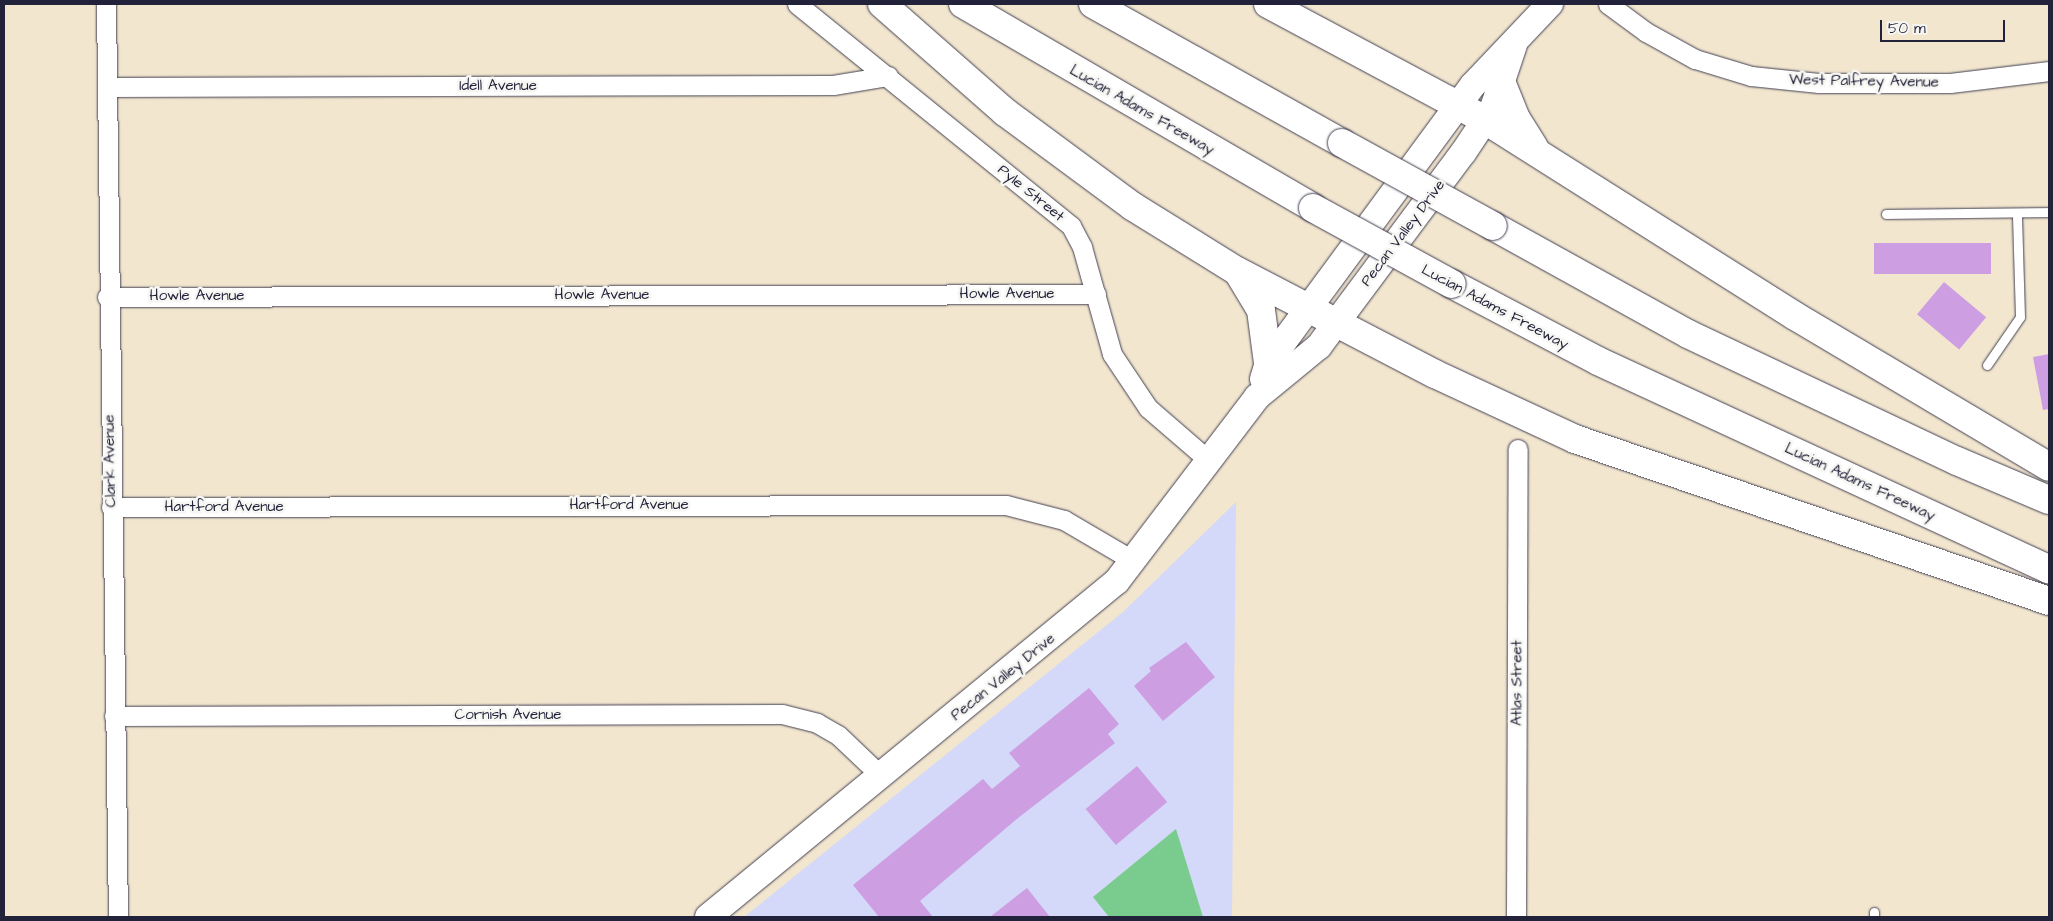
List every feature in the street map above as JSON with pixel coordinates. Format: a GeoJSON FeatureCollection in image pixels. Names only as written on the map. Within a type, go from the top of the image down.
{"type":"FeatureCollection","features":[{"type":"Feature","properties":{"kind":"highway"},"geometry":{"type":"LineString","coordinates":[[882,4],[1005,112],[1095,181],[1237,271],[1444,379],[1575,439],[2049,601]]}},
{"type":"Feature","properties":{"kind":"highway","name":"Lucian Adams Freeway"},"geometry":{"type":"LineString","coordinates":[[962,4],[1313,208],[1598,361],[2049,569]]}},
{"type":"Feature","properties":{"kind":"highway"},"geometry":{"type":"LineString","coordinates":[[1093,4],[1688,334],[2049,500]]}},
{"type":"Feature","properties":{"kind":"highway"},"geometry":{"type":"LineString","coordinates":[[1268,4],[1485,120],[1795,316],[2049,467]]}},
{"type":"Feature","properties":{"kind":"highway"},"geometry":{"type":"LineString","coordinates":[[1502,84],[1515,117],[1539,154]]}},
{"type":"Feature","properties":{"kind":"highway"},"geometry":{"type":"LineString","coordinates":[[1237,271],[1262,310],[1268,363]]}},
{"type":"Feature","properties":{"kind":"main road","name":"Pecan Valley Drive"},"geometry":{"type":"LineString","coordinates":[[1257,396],[1268,363],[1473,85],[1514,45],[1550,4]]}},
{"type":"Feature","properties":{"kind":"main road","name":"Pecan Valley Drive"},"geometry":{"type":"LineString","coordinates":[[708,917],[1096,601],[1134,561],[1208,459],[1257,396],[1319,346],[1485,120],[1502,84],[1514,45]]}},
{"type":"Feature","properties":{"kind":"street","name":"Clark Avenue"},"geometry":{"type":"LineString","coordinates":[[106,4],[107,296],[118,917]]}},
{"type":"Feature","properties":{"kind":"street","name":"Pyle Street"},"geometry":{"type":"LineString","coordinates":[[797,4],[1071,226],[1082,247],[1112,354],[1130,385],[1163,423],[1208,459]]}},
{"type":"Feature","properties":{"kind":"street","name":"West Palfrey Avenue"},"geometry":{"type":"LineString","coordinates":[[1608,4],[1646,32],[1688,56],[1751,76],[1819,83],[1950,83],[2049,71]]}},
{"type":"Feature","properties":{"kind":"street","name":"Idell Avenue"},"geometry":{"type":"LineString","coordinates":[[107,87],[834,85],[888,76]]}},
{"type":"Feature","properties":{"kind":"street","name":"Howle Avenue"},"geometry":{"type":"LineString","coordinates":[[107,296],[1096,294]]}},
{"type":"Feature","properties":{"kind":"street","name":"Atlas Street"},"geometry":{"type":"LineString","coordinates":[[1516,917],[1518,449]]}},
{"type":"Feature","properties":{"kind":"street","name":"Hartford Avenue"},"geometry":{"type":"LineString","coordinates":[[111,507],[1006,505],[1064,520],[1134,561]]}},
{"type":"Feature","properties":{"kind":"street","name":"Cornish Avenue"},"geometry":{"type":"LineString","coordinates":[[114,716],[782,714],[817,723],[838,735],[881,776]]}},
{"type":"Feature","properties":{"kind":"lane"},"geometry":{"type":"LineString","coordinates":[[1987,365],[2020,317],[2017,212]]}},
{"type":"Feature","properties":{"kind":"lane"},"geometry":{"type":"LineString","coordinates":[[1886,214],[2049,212]]}},
{"type":"Feature","properties":{"kind":"shaded area"},"geometry":{"type":"Polygon","coordinates":[[[1236,502],[1232,917],[744,917],[1123,612],[1236,502]]]}},
{"type":"Feature","properties":{"kind":"green space"},"geometry":{"type":"Polygon","coordinates":[[[1176,829],[1203,917],[1109,917],[1093,897],[1176,829]]]}},
{"type":"Feature","properties":{"kind":"building"},"geometry":{"type":"Polygon","coordinates":[[[1874,243],[1991,243],[1991,274],[1874,274],[1874,243]]]}},
{"type":"Feature","properties":{"kind":"building"},"geometry":{"type":"Polygon","coordinates":[[[1944,282],[1986,317],[1959,350],[1917,314],[1944,282]]]}},
{"type":"Feature","properties":{"kind":"building"},"geometry":{"type":"Polygon","coordinates":[[[2049,354],[2049,409],[2043,410],[2033,357],[2049,354]]]}},
{"type":"Feature","properties":{"kind":"building"},"geometry":{"type":"Polygon","coordinates":[[[1186,642],[1215,677],[1163,721],[1134,686],[1151,671],[1149,668],[1186,642]]]}},
{"type":"Feature","properties":{"kind":"building"},"geometry":{"type":"Polygon","coordinates":[[[1089,688],[1119,724],[1108,734],[1115,743],[1018,818],[920,901],[933,917],[879,917],[853,885],[983,779],[992,789],[1020,766],[1009,753],[1089,688]]]}},
{"type":"Feature","properties":{"kind":"building"},"geometry":{"type":"Polygon","coordinates":[[[1137,766],[1167,802],[1116,845],[1086,809],[1137,766]]]}},
{"type":"Feature","properties":{"kind":"building"},"geometry":{"type":"Polygon","coordinates":[[[1027,888],[1050,917],[990,917],[1027,888]]]}}]}
